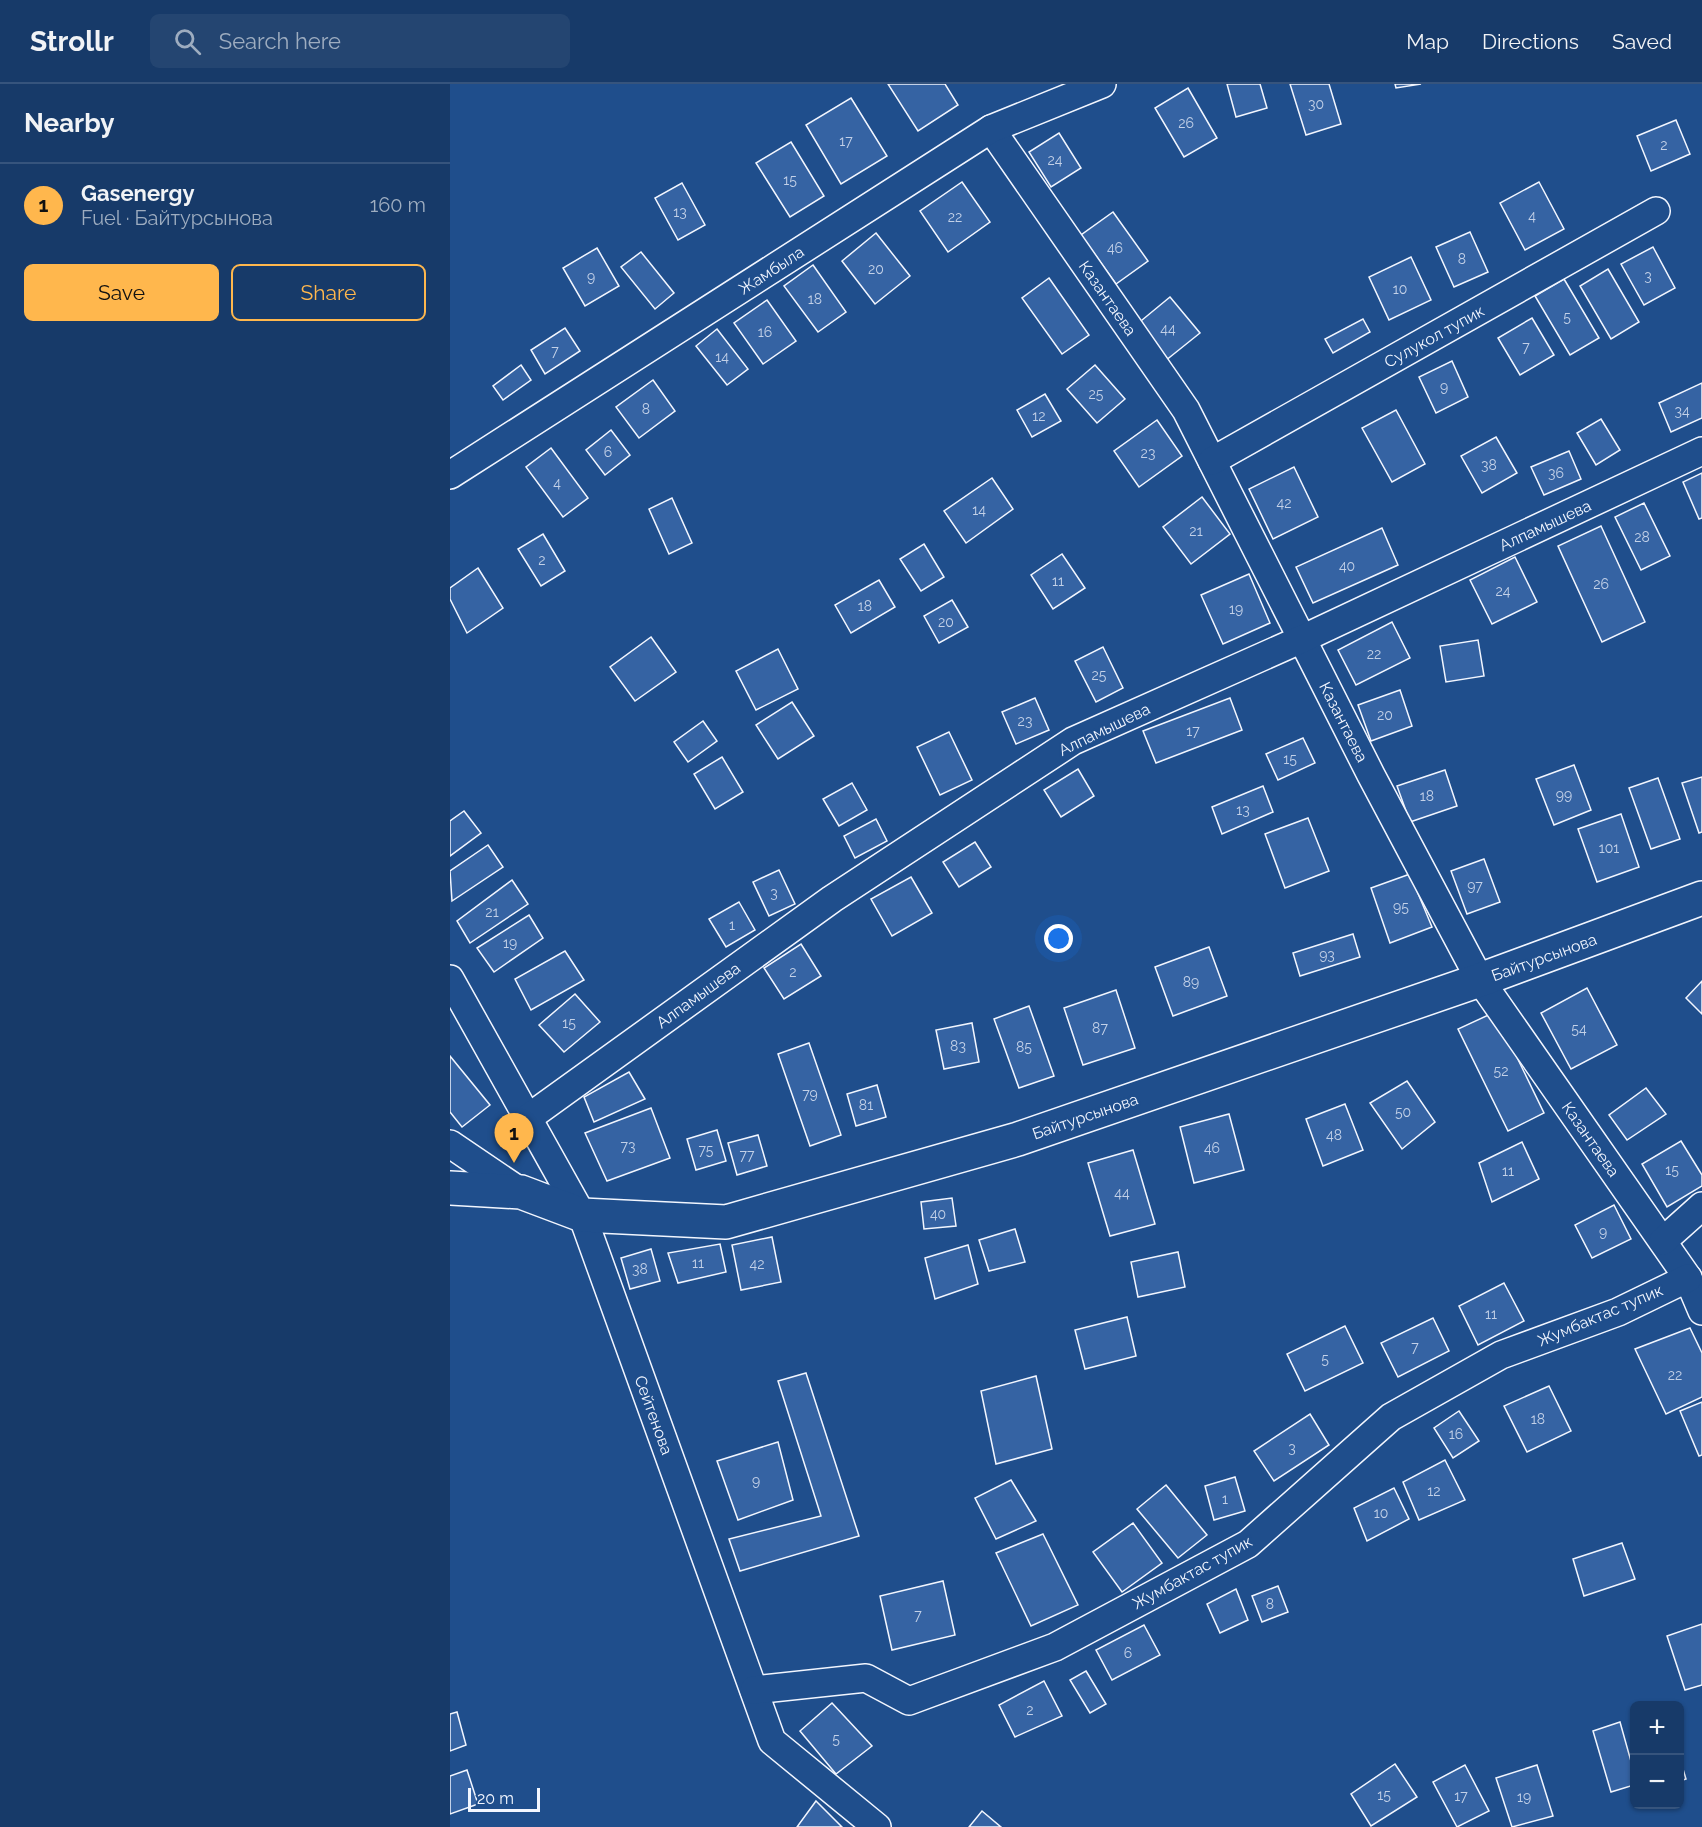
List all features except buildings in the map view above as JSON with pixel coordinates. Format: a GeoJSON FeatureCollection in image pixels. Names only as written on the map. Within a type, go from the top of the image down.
{"type":"FeatureCollection","features":[{"type":"Feature","properties":{"kind":"main road","name":"Байтурсынова"},"geometry":{"type":"LineString","coordinates":[[450,1188],[521,1192],[582,1215],[726,1222],[1018,1139],[1480,980],[1702,898]]}},
{"type":"Feature","properties":{"kind":"street","name":"Жамбыла"},"geometry":{"type":"LineString","coordinates":[[450,475],[991,129],[1102,84]]}},
{"type":"Feature","properties":{"kind":"street","name":"Казантаева"},"geometry":{"type":"LineString","coordinates":[[991,129],[1186,410],[1302,639],[1480,980],[1688,1278],[1702,1311]]}},
{"type":"Feature","properties":{"kind":"street","name":"Сулукол тупик"},"geometry":{"type":"LineString","coordinates":[[1212,461],[1656,211]]}},
{"type":"Feature","properties":{"kind":"street","name":"Алпамышева"},"geometry":{"type":"LineString","coordinates":[[528,1118],[832,899],[1073,741],[1302,639],[1702,451]]}},
{"type":"Feature","properties":{"kind":"street","name":"Сейтенова"},"geometry":{"type":"LineString","coordinates":[[450,979],[582,1215],[772,1741],[877,1827]]}},
{"type":"Feature","properties":{"kind":"street"},"geometry":{"type":"LineString","coordinates":[[450,1144],[521,1192]]}},
{"type":"Feature","properties":{"kind":"street"},"geometry":{"type":"LineString","coordinates":[[1662,1241],[1702,1206]]}},
{"type":"Feature","properties":{"kind":"street","name":"Жумбактас тупик"},"geometry":{"type":"LineString","coordinates":[[754,1690],[866,1678],[909,1701],[1055,1647],[1248,1544],[1391,1417],[1501,1355],[1617,1312],[1688,1278]]}},
{"type":"Feature","properties":{"kind":"place","name":"Gasenergy"},"geometry":{"type":"Point","coordinates":[514,1163]}}]}
